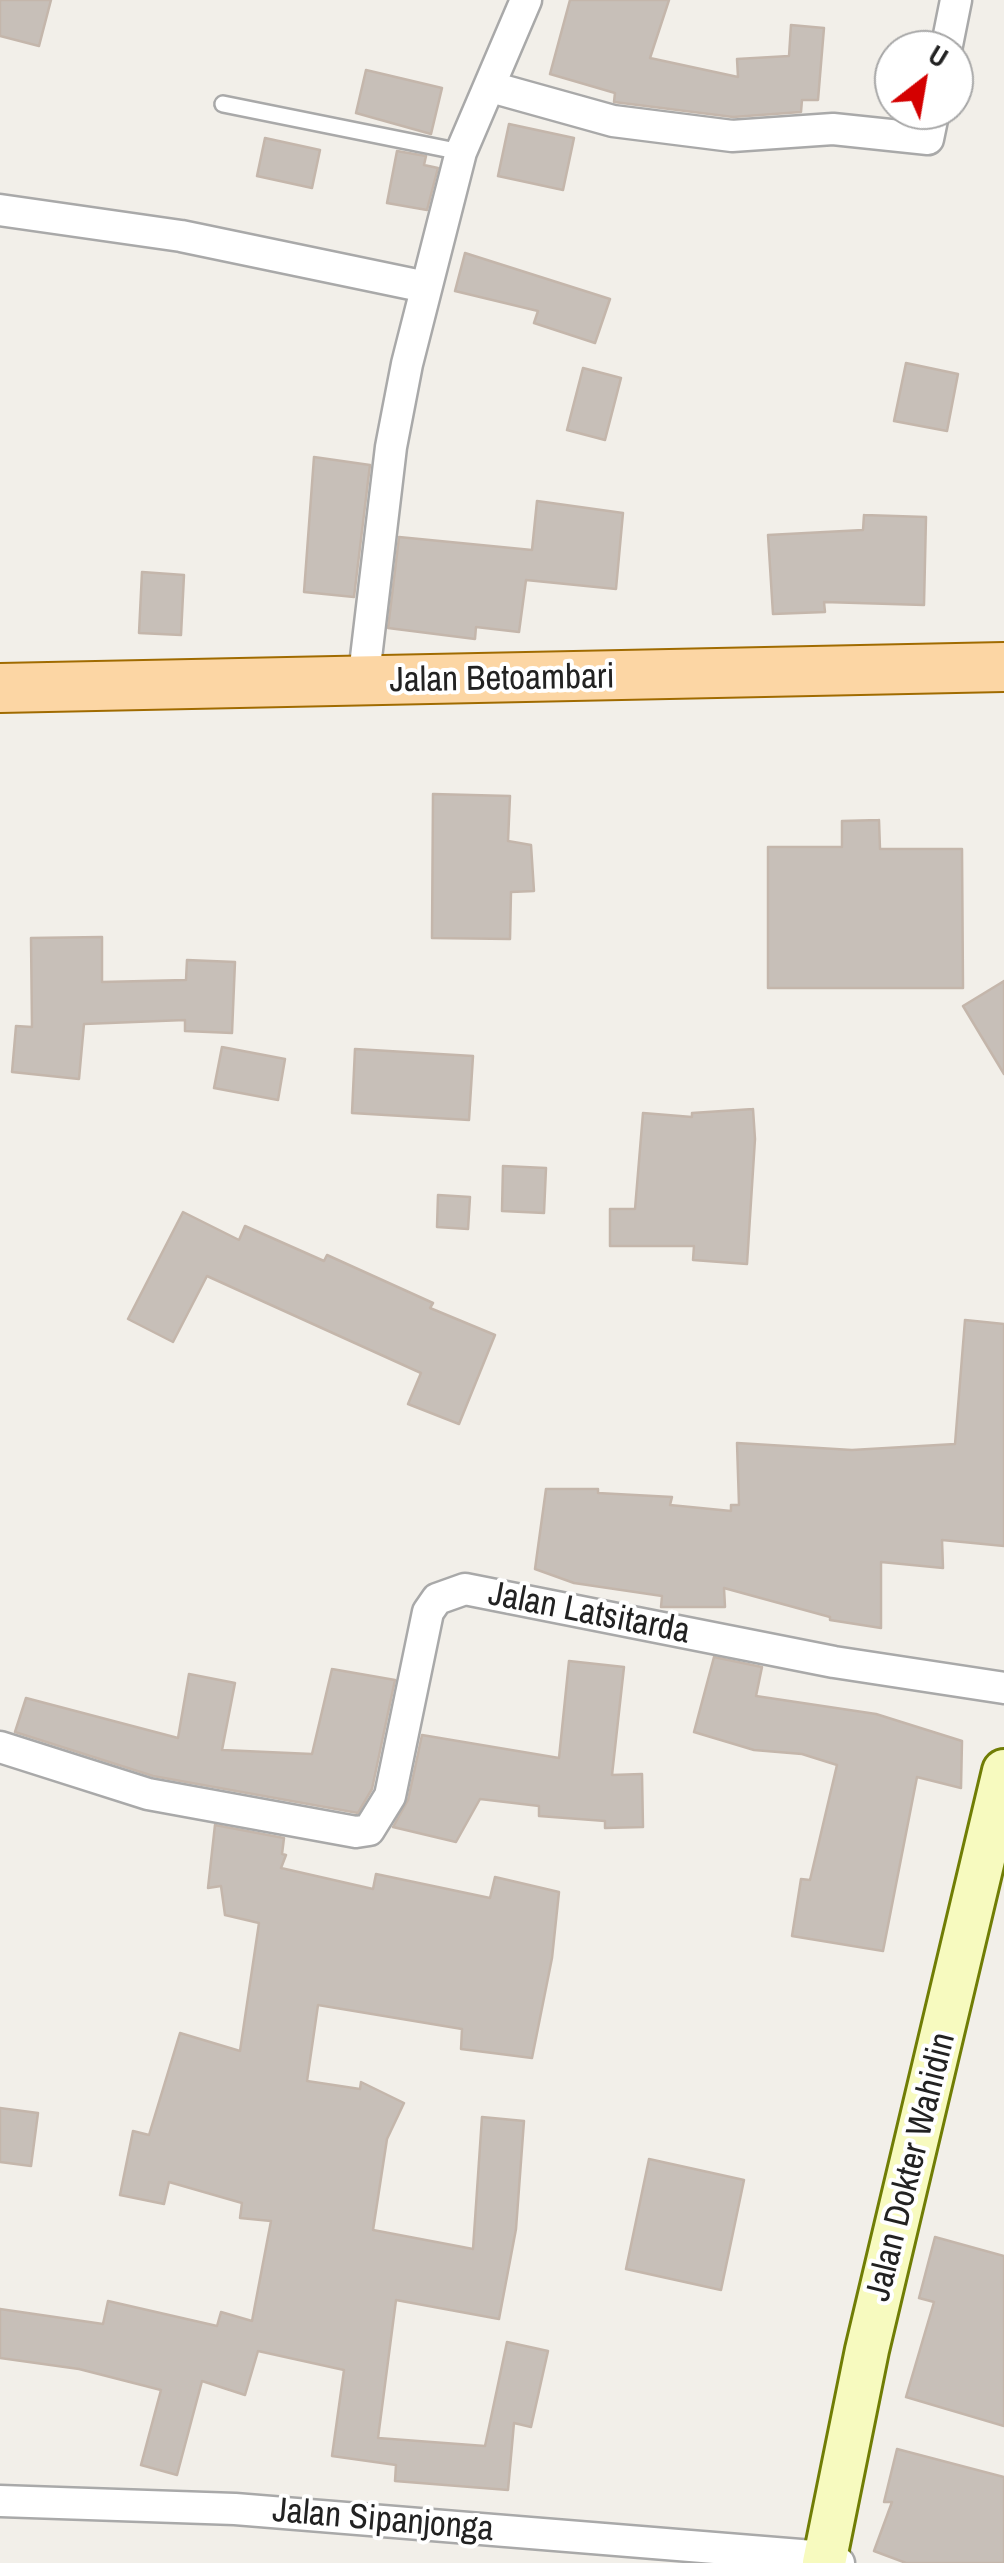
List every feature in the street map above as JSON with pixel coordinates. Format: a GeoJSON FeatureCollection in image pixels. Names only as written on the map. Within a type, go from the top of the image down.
{"type":"FeatureCollection","features":[{"type":"Feature","properties":{"kind":"main road","name":"Jalan Betoambari"},"geometry":{"type":"LineString","coordinates":[[0,688],[364,684],[1004,667]]}},
{"type":"Feature","properties":{"kind":"main road","name":"Jalan Betoambari"},"geometry":{"type":"LineString","coordinates":[[0,717],[1004,696]]}},
{"type":"Feature","properties":{"kind":"street"},"geometry":{"type":"LineString","coordinates":[[364,684],[391,447],[426,287],[461,152],[526,0]]}},
{"type":"Feature","properties":{"kind":"street"},"geometry":{"type":"LineString","coordinates":[[950,30],[956,0]]}},
{"type":"Feature","properties":{"kind":"street"},"geometry":{"type":"LineString","coordinates":[[491,86],[613,120],[732,136],[833,129],[928,140],[930,130]]}},
{"type":"Feature","properties":{"kind":"street"},"geometry":{"type":"LineString","coordinates":[[0,210],[181,236],[426,287]]}},
{"type":"Feature","properties":{"kind":"street","name":"Jalan Latsitarda"},"geometry":{"type":"LineString","coordinates":[[0,1748],[148,1794],[356,1832],[369,1830],[390,1796],[428,1612],[437,1599],[465,1589],[834,1662],[1004,1688]]}},
{"type":"Feature","properties":{"kind":"street","name":"Jalan Dokter Wahidin"},"geometry":{"type":"LineString","coordinates":[[829,2561],[868,2350],[991,1896],[1004,1771]]}},
{"type":"Feature","properties":{"kind":"street","name":"Jalan Sipanjonga"},"geometry":{"type":"LineString","coordinates":[[0,2501],[235,2509],[829,2561]]}},
{"type":"Feature","properties":{"kind":"lane"},"geometry":{"type":"LineString","coordinates":[[222,104],[461,152]]}},
{"type":"Feature","properties":{"kind":"building"},"geometry":{"type":"Polygon","coordinates":[[[0,0],[51,0],[39,46],[0,36],[0,0]]]}},
{"type":"Feature","properties":{"kind":"building"},"geometry":{"type":"Polygon","coordinates":[[[570,0],[669,0],[650,58],[738,77],[737,59],[789,56],[791,25],[824,28],[818,100],[802,100],[801,112],[733,117],[614,102],[615,93],[550,74],[570,0]]]}},
{"type":"Feature","properties":{"kind":"building"},"geometry":{"type":"Polygon","coordinates":[[[366,70],[442,88],[431,134],[356,113],[366,70]]]}},
{"type":"Feature","properties":{"kind":"building"},"geometry":{"type":"Polygon","coordinates":[[[509,124],[574,138],[563,190],[498,176],[509,124]]]}},
{"type":"Feature","properties":{"kind":"building"},"geometry":{"type":"Polygon","coordinates":[[[265,138],[320,150],[312,188],[257,176],[265,138]]]}},
{"type":"Feature","properties":{"kind":"building"},"geometry":{"type":"Polygon","coordinates":[[[397,151],[426,156],[424,165],[438,168],[427,210],[387,203],[397,151]]]}},
{"type":"Feature","properties":{"kind":"building"},"geometry":{"type":"Polygon","coordinates":[[[465,253],[610,299],[595,343],[534,323],[538,311],[455,291],[465,253]]]}},
{"type":"Feature","properties":{"kind":"building"},"geometry":{"type":"Polygon","coordinates":[[[906,363],[958,374],[947,431],[894,421],[906,363]]]}},
{"type":"Feature","properties":{"kind":"building"},"geometry":{"type":"Polygon","coordinates":[[[583,368],[621,378],[605,440],[567,430],[583,368]]]}},
{"type":"Feature","properties":{"kind":"building"},"geometry":{"type":"Polygon","coordinates":[[[314,457],[370,465],[354,597],[304,592],[314,457]]]}},
{"type":"Feature","properties":{"kind":"building"},"geometry":{"type":"Polygon","coordinates":[[[537,501],[623,513],[616,589],[526,580],[519,632],[476,627],[475,639],[388,628],[399,537],[532,550],[537,501]]]}},
{"type":"Feature","properties":{"kind":"building"},"geometry":{"type":"Polygon","coordinates":[[[864,515],[926,517],[924,605],[824,602],[825,612],[773,614],[768,535],[863,530],[864,515]]]}},
{"type":"Feature","properties":{"kind":"building"},"geometry":{"type":"Polygon","coordinates":[[[142,572],[184,575],[181,635],[139,633],[142,572]]]}},
{"type":"Feature","properties":{"kind":"building"},"geometry":{"type":"Polygon","coordinates":[[[433,794],[510,796],[508,841],[531,845],[534,891],[511,892],[510,939],[432,938],[433,794]]]}},
{"type":"Feature","properties":{"kind":"building"},"geometry":{"type":"Polygon","coordinates":[[[879,820],[880,849],[962,849],[963,988],[768,988],[768,847],[842,847],[842,821],[879,820]]]}},
{"type":"Feature","properties":{"kind":"building"},"geometry":{"type":"Polygon","coordinates":[[[102,937],[102,982],[186,980],[187,960],[235,962],[232,1033],[185,1031],[185,1020],[84,1024],[79,1079],[12,1072],[16,1026],[32,1027],[31,938],[102,937]]]}},
{"type":"Feature","properties":{"kind":"building"},"geometry":{"type":"Polygon","coordinates":[[[1004,981],[1004,1074],[963,1006],[1004,981]]]}},
{"type":"Feature","properties":{"kind":"building"},"geometry":{"type":"Polygon","coordinates":[[[222,1047],[285,1059],[278,1100],[214,1088],[222,1047]]]}},
{"type":"Feature","properties":{"kind":"building"},"geometry":{"type":"Polygon","coordinates":[[[355,1049],[473,1056],[469,1120],[352,1113],[355,1049]]]}},
{"type":"Feature","properties":{"kind":"building"},"geometry":{"type":"Polygon","coordinates":[[[753,1109],[755,1139],[747,1264],[693,1260],[694,1246],[610,1246],[610,1209],[635,1209],[643,1113],[692,1117],[692,1113],[753,1109]]]}},
{"type":"Feature","properties":{"kind":"building"},"geometry":{"type":"Polygon","coordinates":[[[503,1166],[546,1168],[544,1213],[502,1211],[503,1166]]]}},
{"type":"Feature","properties":{"kind":"building"},"geometry":{"type":"Polygon","coordinates":[[[438,1195],[470,1197],[468,1229],[437,1227],[438,1195]]]}},
{"type":"Feature","properties":{"kind":"building"},"geometry":{"type":"Polygon","coordinates":[[[183,1212],[239,1240],[245,1226],[324,1261],[327,1255],[433,1303],[430,1308],[495,1335],[459,1424],[408,1404],[421,1373],[207,1276],[173,1342],[128,1319],[183,1212]]]}},
{"type":"Feature","properties":{"kind":"building"},"geometry":{"type":"Polygon","coordinates":[[[965,1320],[1004,1324],[1004,1546],[942,1540],[943,1568],[881,1562],[881,1628],[830,1620],[724,1588],[725,1607],[661,1607],[662,1596],[574,1583],[535,1569],[546,1489],[598,1489],[598,1493],[672,1497],[670,1505],[731,1511],[731,1505],[739,1505],[737,1443],[852,1450],[955,1444],[965,1320]]]}},
{"type":"Feature","properties":{"kind":"building"},"geometry":{"type":"Polygon","coordinates":[[[714,1657],[762,1667],[756,1696],[876,1714],[962,1741],[961,1788],[917,1777],[883,1951],[792,1936],[801,1879],[810,1880],[837,1765],[802,1754],[754,1750],[694,1732],[714,1657]]]}},
{"type":"Feature","properties":{"kind":"building"},"geometry":{"type":"Polygon","coordinates":[[[569,1661],[624,1667],[612,1775],[642,1774],[643,1827],[605,1828],[605,1821],[539,1816],[539,1806],[480,1799],[456,1842],[393,1827],[408,1800],[422,1735],[559,1758],[569,1661]]]}},
{"type":"Feature","properties":{"kind":"building"},"geometry":{"type":"Polygon","coordinates":[[[332,1669],[395,1680],[372,1789],[358,1813],[153,1776],[15,1732],[26,1698],[178,1738],[189,1674],[235,1683],[222,1750],[312,1754],[332,1669]]]}},
{"type":"Feature","properties":{"kind":"building"},"geometry":{"type":"Polygon","coordinates":[[[215,1825],[284,1838],[282,1854],[286,1855],[281,1868],[373,1889],[376,1874],[490,1898],[495,1877],[559,1892],[552,1958],[532,2058],[461,2049],[462,2029],[318,2005],[307,2081],[360,2089],[361,2082],[404,2103],[387,2139],[373,2230],[473,2249],[482,2117],[524,2121],[516,2229],[499,2319],[396,2300],[378,2438],[485,2446],[507,2342],[548,2351],[531,2427],[514,2423],[508,2490],[395,2481],[396,2465],[332,2456],[344,2370],[258,2351],[245,2395],[202,2381],[177,2475],[141,2465],[161,2390],[79,2369],[0,2358],[0,2309],[103,2324],[108,2301],[217,2326],[221,2312],[252,2321],[271,2221],[240,2218],[242,2203],[169,2182],[164,2204],[120,2195],[133,2131],[149,2135],[180,2033],[240,2051],[259,1923],[225,1915],[221,1886],[208,1888],[215,1825]]]}},
{"type":"Feature","properties":{"kind":"building"},"geometry":{"type":"Polygon","coordinates":[[[0,2108],[38,2113],[31,2166],[0,2162],[0,2108]]]}},
{"type":"Feature","properties":{"kind":"building"},"geometry":{"type":"Polygon","coordinates":[[[649,2159],[744,2180],[721,2290],[626,2269],[649,2159]]]}},
{"type":"Feature","properties":{"kind":"building"},"geometry":{"type":"Polygon","coordinates":[[[935,2237],[1004,2256],[1004,2426],[906,2397],[934,2302],[919,2298],[935,2237]]]}},
{"type":"Feature","properties":{"kind":"building"},"geometry":{"type":"Polygon","coordinates":[[[897,2449],[1004,2477],[1004,2563],[906,2563],[874,2551],[892,2502],[884,2502],[897,2449]]]}}]}
